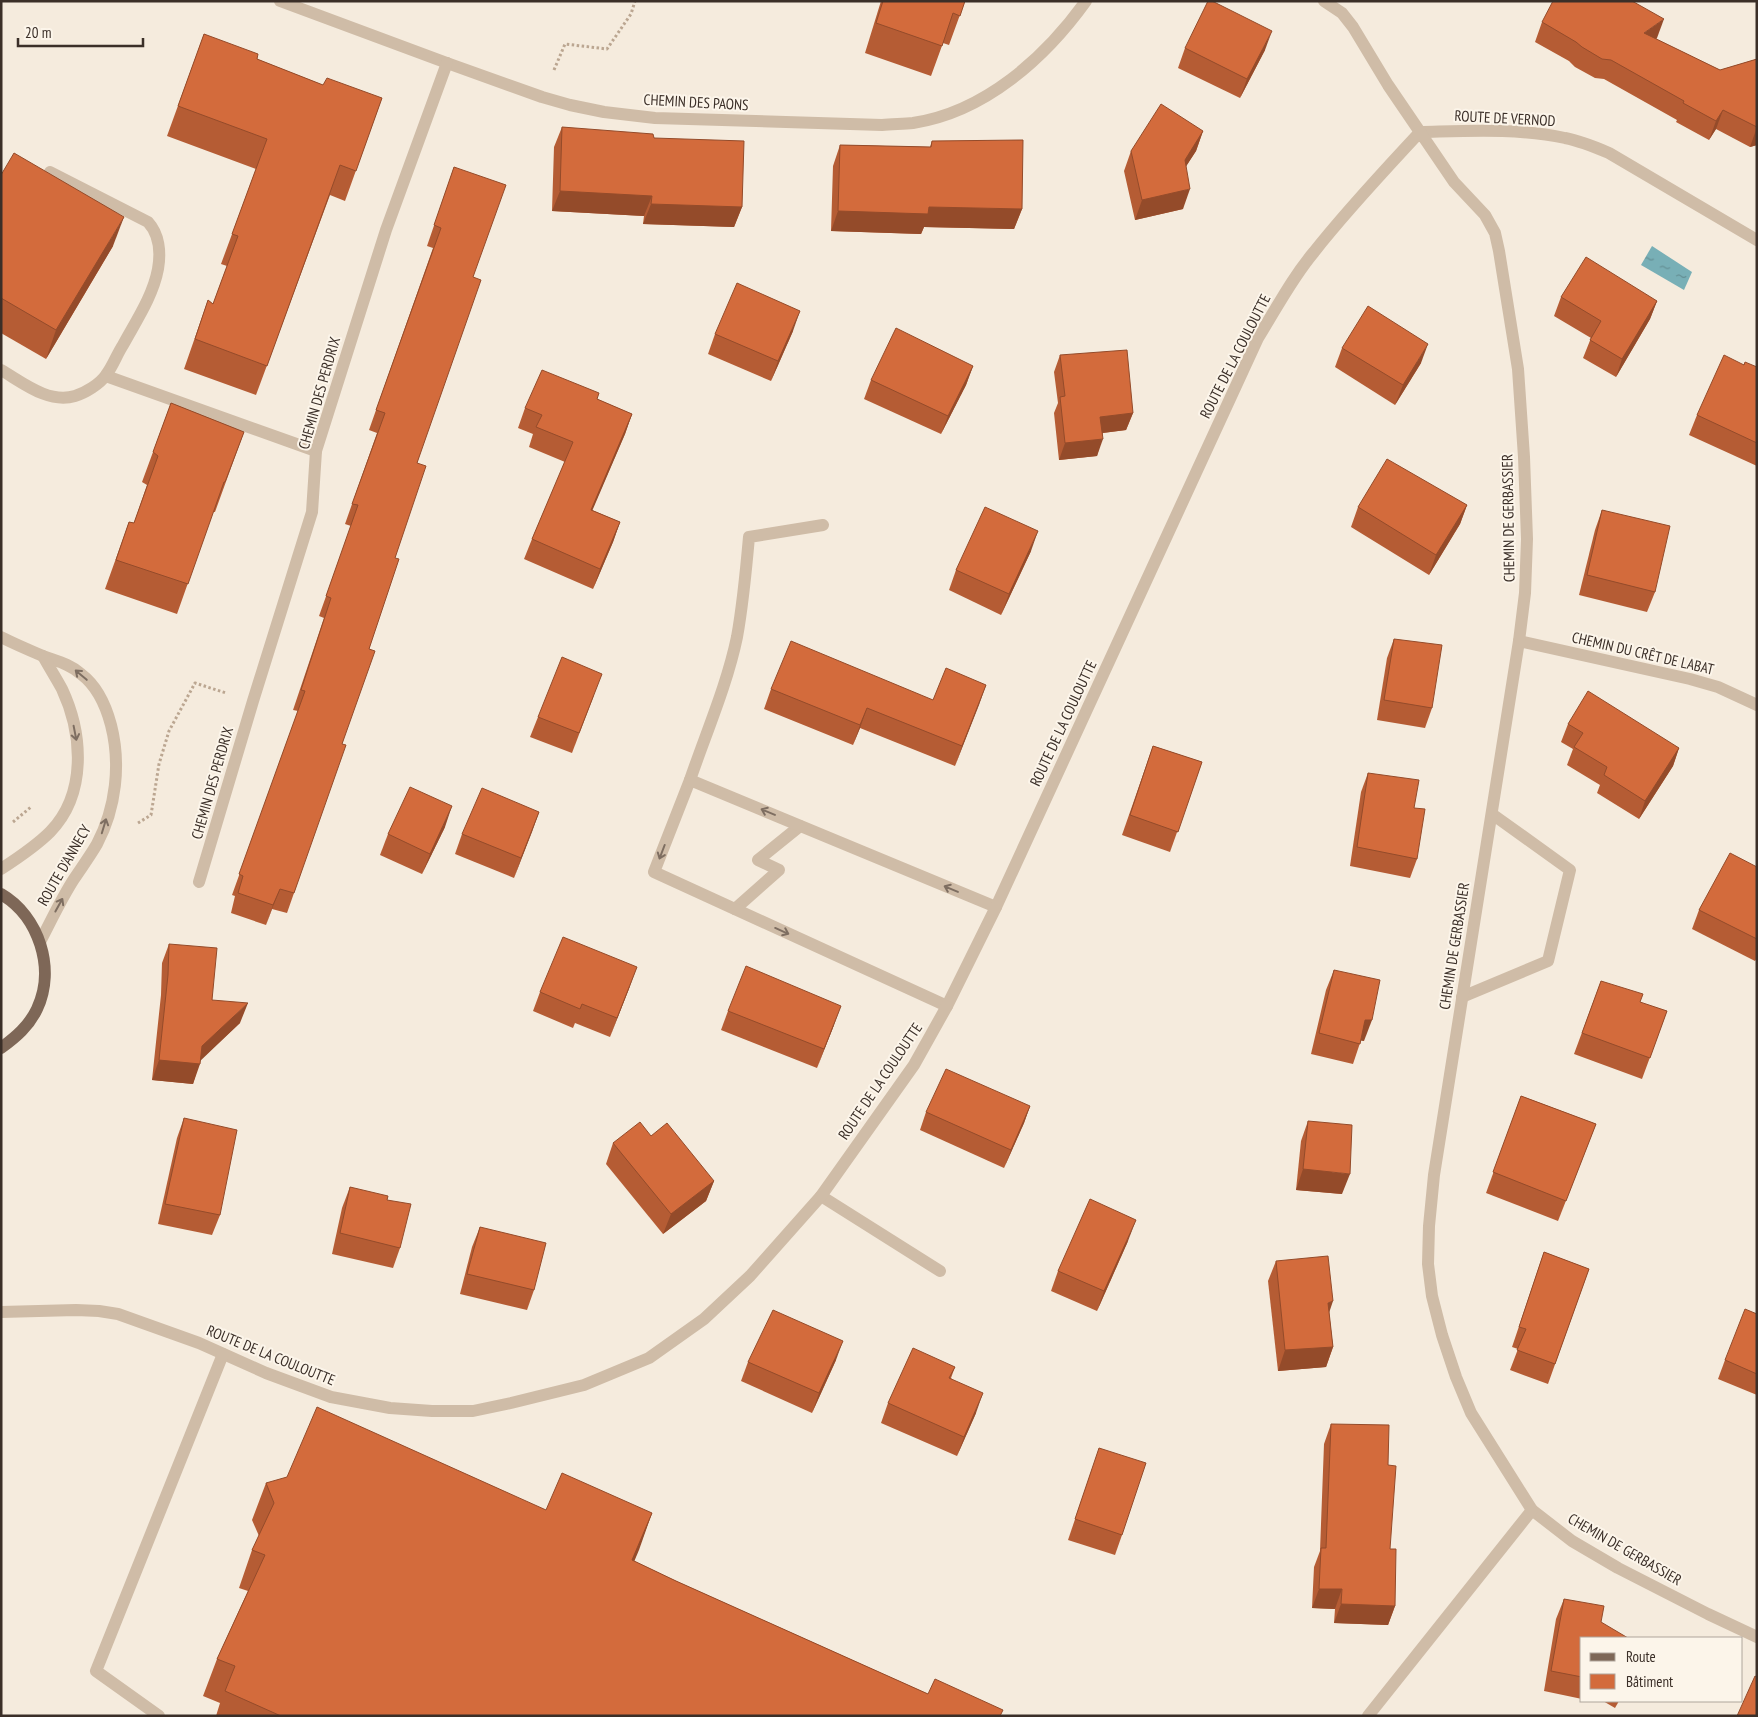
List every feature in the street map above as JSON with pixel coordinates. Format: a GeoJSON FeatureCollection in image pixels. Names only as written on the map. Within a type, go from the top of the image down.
{"type":"FeatureCollection","features":[{"type":"Feature","properties":{"kind":"main road","name":"ROUTE D'ANNECY"},"geometry":{"type":"LineString","coordinates":[[1,894],[11,900],[31,921],[43,949],[45,980],[38,1009],[20,1034],[1,1048]]}},
{"type":"Feature","properties":{"kind":"street","name":"CHEMIN DES PAONS"},"geometry":{"type":"LineString","coordinates":[[280,1],[447,63],[570,105],[604,112],[654,118],[845,125],[914,123],[945,114],[980,100],[1012,79],[1046,48],[1086,1]]}},
{"type":"Feature","properties":{"kind":"street"},"geometry":{"type":"LineString","coordinates":[[1324,1],[1342,14],[1353,27],[1388,85],[1420,132]]}},
{"type":"Feature","properties":{"kind":"street","name":"CHEMIN DES PERDRIX"},"geometry":{"type":"LineString","coordinates":[[199,882],[312,512],[316,451],[386,230],[447,63]]}},
{"type":"Feature","properties":{"kind":"street","name":"ROUTE DE VERNOD"},"geometry":{"type":"LineString","coordinates":[[1420,132],[1515,132],[1558,137],[1586,143],[1609,153],[1756,238]]}},
{"type":"Feature","properties":{"kind":"street","name":"CHEMIN DE GERBASSIER"},"geometry":{"type":"LineString","coordinates":[[1420,132],[1454,182],[1485,215],[1495,233],[1500,251],[1518,369],[1528,539],[1525,594],[1519,641],[1434,1175],[1429,1226],[1428,1264],[1432,1296],[1442,1335],[1456,1377],[1471,1413],[1532,1510],[1572,1541],[1618,1568],[1757,1637]]}},
{"type":"Feature","properties":{"kind":"street","name":"ROUTE DE LA COULOUTTE"},"geometry":{"type":"LineString","coordinates":[[1,1312],[76,1310],[118,1314],[199,1343],[266,1374],[331,1397],[390,1408],[432,1411],[473,1411],[584,1385],[649,1358],[704,1319],[750,1276],[821,1196],[914,1065],[947,1006],[996,907],[1258,338],[1285,292],[1313,252],[1420,132]]}},
{"type":"Feature","properties":{"kind":"street"},"geometry":{"type":"LineString","coordinates":[[1,370],[41,393],[52,397],[74,397],[89,390],[106,376],[148,298],[158,268],[157,238],[154,228],[148,222],[50,172]]}},
{"type":"Feature","properties":{"kind":"street"},"geometry":{"type":"LineString","coordinates":[[106,376],[316,451]]}},
{"type":"Feature","properties":{"kind":"street"},"geometry":{"type":"LineString","coordinates":[[823,525],[749,537],[745,588],[736,638],[721,690],[690,780],[654,872],[947,1006]]}},
{"type":"Feature","properties":{"kind":"street","name":"ROUTE D'ANNECY"},"geometry":{"type":"LineString","coordinates":[[1,637],[65,664],[81,674],[97,690],[108,714],[116,743],[117,773],[112,802],[102,834],[82,869],[74,878],[40,942]]}},
{"type":"Feature","properties":{"kind":"street","name":"CHEMIN DU CRÊT DE LABAT"},"geometry":{"type":"LineString","coordinates":[[1519,641],[1690,679],[1718,687],[1757,705]]}},
{"type":"Feature","properties":{"kind":"street","name":"ROUTE D'ANNECY"},"geometry":{"type":"LineString","coordinates":[[1,869],[50,832],[70,805],[77,777],[78,750],[74,726],[62,690],[43,656]]}},
{"type":"Feature","properties":{"kind":"street"},"geometry":{"type":"LineString","coordinates":[[690,780],[996,907]]}},
{"type":"Feature","properties":{"kind":"street"},"geometry":{"type":"LineString","coordinates":[[1462,997],[1548,961],[1570,870],[1492,814]]}},
{"type":"Feature","properties":{"kind":"street"},"geometry":{"type":"LineString","coordinates":[[736,909],[778,870],[758,860],[800,826]]}},
{"type":"Feature","properties":{"kind":"street"},"geometry":{"type":"LineString","coordinates":[[821,1196],[940,1271]]}},
{"type":"Feature","properties":{"kind":"street"},"geometry":{"type":"LineString","coordinates":[[160,1716],[96,1671],[222,1354]]}},
{"type":"Feature","properties":{"kind":"street"},"geometry":{"type":"LineString","coordinates":[[1368,1716],[1532,1510]]}},
{"type":"Feature","properties":{"kind":"path"},"geometry":{"type":"LineString","coordinates":[[542,97],[564,44],[607,49],[632,14],[635,1]]}},
{"type":"Feature","properties":{"kind":"path"},"geometry":{"type":"LineString","coordinates":[[133,826],[151,815],[159,764],[169,731],[195,684],[253,702]]}},
{"type":"Feature","properties":{"kind":"path"},"geometry":{"type":"LineString","coordinates":[[13,822],[37,802]]}},
{"type":"Feature","properties":{"kind":"water"},"geometry":{"type":"Polygon","coordinates":[[[1652,246],[1692,272],[1684,290],[1641,265],[1652,246]]]}},
{"type":"Feature","properties":{"kind":"building"},"geometry":{"type":"Polygon","coordinates":[[[883,1],[965,1],[960,16],[953,13],[942,46],[876,23],[883,1]]]}},
{"type":"Feature","properties":{"kind":"building"},"geometry":{"type":"Polygon","coordinates":[[[1208,1],[1212,1],[1272,31],[1247,79],[1185,48],[1208,1]]]}},
{"type":"Feature","properties":{"kind":"building"},"geometry":{"type":"Polygon","coordinates":[[[1553,1],[1632,1],[1664,19],[1644,33],[1720,70],[1757,59],[1757,127],[1723,110],[1716,121],[1611,60],[1602,59],[1582,47],[1542,22],[1553,1]]]}},
{"type":"Feature","properties":{"kind":"building"},"geometry":{"type":"Polygon","coordinates":[[[204,34],[258,54],[257,59],[323,85],[327,78],[382,98],[356,171],[340,165],[267,366],[195,339],[208,300],[213,304],[238,236],[232,234],[267,139],[178,106],[204,34]]]}},
{"type":"Feature","properties":{"kind":"building"},"geometry":{"type":"Polygon","coordinates":[[[1161,104],[1203,131],[1185,160],[1190,189],[1142,200],[1131,151],[1161,104]]]}},
{"type":"Feature","properties":{"kind":"building"},"geometry":{"type":"Polygon","coordinates":[[[562,127],[653,134],[654,138],[744,141],[742,207],[651,204],[652,196],[560,191],[562,127]]]}},
{"type":"Feature","properties":{"kind":"building"},"geometry":{"type":"Polygon","coordinates":[[[1023,140],[1022,209],[929,207],[928,214],[838,211],[840,145],[931,147],[932,141],[1023,140]]]}},
{"type":"Feature","properties":{"kind":"building"},"geometry":{"type":"Polygon","coordinates":[[[14,153],[124,217],[56,330],[1,298],[1,175],[14,153]]]}},
{"type":"Feature","properties":{"kind":"building"},"geometry":{"type":"Polygon","coordinates":[[[454,167],[506,185],[473,277],[481,280],[417,463],[426,466],[395,558],[399,559],[369,649],[375,651],[342,744],[346,745],[294,893],[280,889],[273,905],[238,893],[243,876],[239,874],[305,691],[301,690],[331,598],[326,596],[358,505],[352,504],[385,413],[376,410],[441,228],[434,225],[454,167]]]}},
{"type":"Feature","properties":{"kind":"building"},"geometry":{"type":"Polygon","coordinates":[[[1586,257],[1657,301],[1622,359],[1590,340],[1601,321],[1561,297],[1586,257]]]}},
{"type":"Feature","properties":{"kind":"building"},"geometry":{"type":"Polygon","coordinates":[[[737,283],[800,311],[778,361],[715,334],[737,283]]]}},
{"type":"Feature","properties":{"kind":"building"},"geometry":{"type":"Polygon","coordinates":[[[1368,306],[1428,344],[1403,385],[1342,348],[1368,306]]]}},
{"type":"Feature","properties":{"kind":"building"},"geometry":{"type":"Polygon","coordinates":[[[896,328],[973,366],[948,416],[871,380],[896,328]]]}},
{"type":"Feature","properties":{"kind":"building"},"geometry":{"type":"Polygon","coordinates":[[[1127,350],[1133,413],[1100,417],[1103,439],[1065,443],[1060,397],[1065,396],[1060,355],[1127,350]]]}},
{"type":"Feature","properties":{"kind":"building"},"geometry":{"type":"Polygon","coordinates":[[[1724,355],[1744,365],[1745,362],[1757,367],[1757,443],[1697,415],[1724,355]]]}},
{"type":"Feature","properties":{"kind":"building"},"geometry":{"type":"Polygon","coordinates":[[[542,370],[599,393],[597,399],[632,414],[591,510],[620,522],[600,569],[532,539],[573,442],[536,427],[542,415],[525,408],[542,370]]]}},
{"type":"Feature","properties":{"kind":"building"},"geometry":{"type":"Polygon","coordinates":[[[171,403],[244,432],[188,584],[116,560],[129,522],[134,523],[158,456],[153,452],[171,403]]]}},
{"type":"Feature","properties":{"kind":"building"},"geometry":{"type":"Polygon","coordinates":[[[1387,459],[1467,505],[1436,555],[1358,507],[1387,459]]]}},
{"type":"Feature","properties":{"kind":"building"},"geometry":{"type":"Polygon","coordinates":[[[985,507],[1038,531],[1009,594],[956,570],[985,507]]]}},
{"type":"Feature","properties":{"kind":"building"},"geometry":{"type":"Polygon","coordinates":[[[1602,510],[1670,526],[1655,592],[1587,575],[1602,510]]]}},
{"type":"Feature","properties":{"kind":"building"},"geometry":{"type":"Polygon","coordinates":[[[1394,639],[1442,645],[1432,708],[1384,700],[1394,639]]]}},
{"type":"Feature","properties":{"kind":"building"},"geometry":{"type":"Polygon","coordinates":[[[791,641],[933,700],[946,668],[986,685],[962,746],[867,708],[860,725],[771,689],[791,641]]]}},
{"type":"Feature","properties":{"kind":"building"},"geometry":{"type":"Polygon","coordinates":[[[562,657],[602,674],[579,733],[538,717],[562,657]]]}},
{"type":"Feature","properties":{"kind":"building"},"geometry":{"type":"Polygon","coordinates":[[[1588,691],[1679,748],[1645,801],[1604,775],[1607,767],[1574,747],[1583,733],[1568,724],[1588,691]]]}},
{"type":"Feature","properties":{"kind":"building"},"geometry":{"type":"Polygon","coordinates":[[[1153,746],[1202,762],[1178,832],[1130,815],[1153,746]]]}},
{"type":"Feature","properties":{"kind":"building"},"geometry":{"type":"Polygon","coordinates":[[[1368,773],[1419,780],[1414,808],[1425,809],[1417,859],[1357,847],[1368,773]]]}},
{"type":"Feature","properties":{"kind":"building"},"geometry":{"type":"Polygon","coordinates":[[[410,787],[452,806],[430,854],[388,834],[410,787]]]}},
{"type":"Feature","properties":{"kind":"building"},"geometry":{"type":"Polygon","coordinates":[[[482,788],[539,812],[521,858],[462,834],[482,788]]]}},
{"type":"Feature","properties":{"kind":"building"},"geometry":{"type":"Polygon","coordinates":[[[1730,853],[1757,867],[1757,939],[1699,910],[1730,853]]]}},
{"type":"Feature","properties":{"kind":"building"},"geometry":{"type":"Polygon","coordinates":[[[563,937],[637,967],[617,1018],[582,1004],[580,1009],[540,992],[563,937]]]}},
{"type":"Feature","properties":{"kind":"building"},"geometry":{"type":"Polygon","coordinates":[[[169,944],[217,948],[212,1000],[248,1003],[202,1046],[200,1064],[159,1060],[168,975],[169,944]]]}},
{"type":"Feature","properties":{"kind":"building"},"geometry":{"type":"Polygon","coordinates":[[[746,966],[841,1006],[824,1049],[728,1011],[746,966]]]}},
{"type":"Feature","properties":{"kind":"building"},"geometry":{"type":"Polygon","coordinates":[[[1334,970],[1380,980],[1372,1020],[1365,1020],[1360,1044],[1319,1033],[1334,970]]]}},
{"type":"Feature","properties":{"kind":"building"},"geometry":{"type":"Polygon","coordinates":[[[1601,981],[1643,994],[1640,1002],[1667,1011],[1650,1058],[1582,1033],[1601,981]]]}},
{"type":"Feature","properties":{"kind":"building"},"geometry":{"type":"Polygon","coordinates":[[[946,1069],[1030,1106],[1011,1150],[926,1112],[946,1069]]]}},
{"type":"Feature","properties":{"kind":"building"},"geometry":{"type":"Polygon","coordinates":[[[1521,1096],[1596,1124],[1566,1201],[1493,1172],[1521,1096]]]}},
{"type":"Feature","properties":{"kind":"building"},"geometry":{"type":"Polygon","coordinates":[[[184,1118],[237,1130],[220,1215],[165,1204],[184,1118]]]}},
{"type":"Feature","properties":{"kind":"building"},"geometry":{"type":"Polygon","coordinates":[[[1308,1121],[1352,1125],[1350,1174],[1303,1169],[1308,1121]]]}},
{"type":"Feature","properties":{"kind":"building"},"geometry":{"type":"Polygon","coordinates":[[[640,1122],[651,1136],[667,1123],[714,1181],[671,1214],[613,1143],[640,1122]]]}},
{"type":"Feature","properties":{"kind":"building"},"geometry":{"type":"Polygon","coordinates":[[[350,1187],[388,1196],[387,1200],[411,1204],[400,1248],[340,1233],[350,1187]]]}},
{"type":"Feature","properties":{"kind":"building"},"geometry":{"type":"Polygon","coordinates":[[[1090,1199],[1136,1220],[1104,1291],[1058,1271],[1090,1199]]]}},
{"type":"Feature","properties":{"kind":"building"},"geometry":{"type":"Polygon","coordinates":[[[480,1227],[546,1243],[534,1290],[467,1274],[480,1227]]]}},
{"type":"Feature","properties":{"kind":"building"},"geometry":{"type":"Polygon","coordinates":[[[1544,1252],[1589,1269],[1555,1364],[1517,1350],[1526,1329],[1519,1327],[1544,1252]]]}},
{"type":"Feature","properties":{"kind":"building"},"geometry":{"type":"Polygon","coordinates":[[[1328,1256],[1333,1301],[1328,1303],[1333,1347],[1285,1350],[1276,1261],[1328,1256]]]}},
{"type":"Feature","properties":{"kind":"building"},"geometry":{"type":"Polygon","coordinates":[[[1745,1309],[1757,1314],[1757,1374],[1725,1360],[1745,1309]]]}},
{"type":"Feature","properties":{"kind":"building"},"geometry":{"type":"Polygon","coordinates":[[[773,1310],[843,1341],[819,1393],[748,1362],[773,1310]]]}},
{"type":"Feature","properties":{"kind":"building"},"geometry":{"type":"Polygon","coordinates":[[[913,1348],[955,1367],[949,1378],[983,1393],[964,1437],[888,1403],[913,1348]]]}},
{"type":"Feature","properties":{"kind":"building"},"geometry":{"type":"Polygon","coordinates":[[[317,1407],[546,1510],[562,1473],[652,1513],[632,1560],[928,1694],[935,1679],[1003,1710],[1000,1716],[281,1716],[225,1691],[235,1666],[217,1659],[265,1555],[252,1550],[274,1503],[266,1483],[287,1477],[317,1407]]]}},
{"type":"Feature","properties":{"kind":"building"},"geometry":{"type":"Polygon","coordinates":[[[1331,1424],[1389,1425],[1388,1465],[1396,1466],[1390,1549],[1396,1549],[1395,1606],[1341,1604],[1342,1589],[1319,1589],[1321,1548],[1326,1548],[1331,1424]]]}},
{"type":"Feature","properties":{"kind":"building"},"geometry":{"type":"Polygon","coordinates":[[[1099,1448],[1146,1463],[1122,1535],[1075,1519],[1099,1448]]]}},
{"type":"Feature","properties":{"kind":"building"},"geometry":{"type":"Polygon","coordinates":[[[1564,1599],[1604,1606],[1601,1622],[1626,1637],[1580,1637],[1580,1677],[1551,1671],[1564,1599]]]}},
{"type":"Feature","properties":{"kind":"building"},"geometry":{"type":"Polygon","coordinates":[[[1755,1676],[1757,1677],[1757,1716],[1737,1716],[1755,1676]]]}}]}
